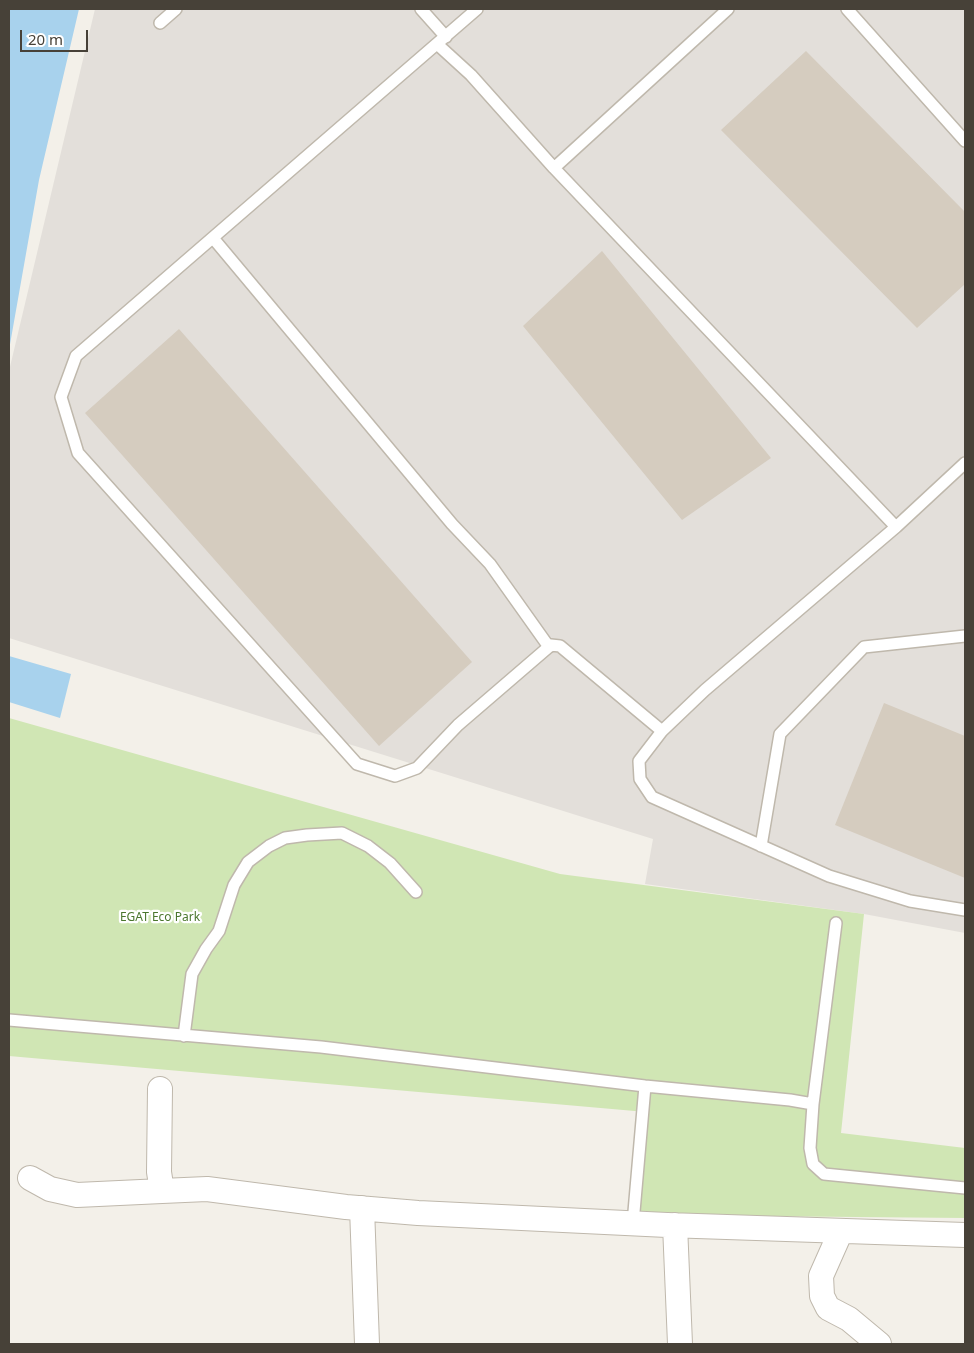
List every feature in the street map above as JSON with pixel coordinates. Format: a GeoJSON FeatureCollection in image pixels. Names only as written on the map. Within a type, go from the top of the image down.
{"type":"FeatureCollection","features":[{"type":"Feature","properties":{"kind":"street"},"geometry":{"type":"LineString","coordinates":[[160,1089],[159,1172],[162,1191]]}},
{"type":"Feature","properties":{"kind":"street"},"geometry":{"type":"LineString","coordinates":[[30,1178],[50,1189],[77,1195],[207,1189],[418,1213],[675,1225],[965,1235]]}},
{"type":"Feature","properties":{"kind":"street"},"geometry":{"type":"LineString","coordinates":[[362,1208],[367,1344]]}},
{"type":"Feature","properties":{"kind":"street"},"geometry":{"type":"LineString","coordinates":[[675,1225],[680,1344]]}},
{"type":"Feature","properties":{"kind":"street"},"geometry":{"type":"LineString","coordinates":[[841,1231],[821,1276],[822,1296],[828,1308],[848,1319],[879,1344]]}},
{"type":"Feature","properties":{"kind":"lane"},"geometry":{"type":"LineString","coordinates":[[160,23],[176,9]]}},
{"type":"Feature","properties":{"kind":"lane"},"geometry":{"type":"LineString","coordinates":[[421,9],[441,40],[554,168],[896,527]]}},
{"type":"Feature","properties":{"kind":"lane"},"geometry":{"type":"LineString","coordinates":[[477,9],[76,356],[62,397],[78,453],[356,764],[395,776],[417,768],[458,725],[549,647],[560,646],[662,731]]}},
{"type":"Feature","properties":{"kind":"lane"},"geometry":{"type":"LineString","coordinates":[[554,168],[728,9]]}},
{"type":"Feature","properties":{"kind":"lane"},"geometry":{"type":"LineString","coordinates":[[847,9],[965,140]]}},
{"type":"Feature","properties":{"kind":"lane"},"geometry":{"type":"LineString","coordinates":[[213,238],[416,478],[452,524],[490,564],[549,647]]}},
{"type":"Feature","properties":{"kind":"lane"},"geometry":{"type":"LineString","coordinates":[[965,463],[896,527],[705,690],[662,731],[639,760],[640,779],[652,797],[838,879],[910,901],[965,910]]}},
{"type":"Feature","properties":{"kind":"lane"},"geometry":{"type":"LineString","coordinates":[[762,846],[780,734],[864,647],[965,636]]}},
{"type":"Feature","properties":{"kind":"lane"},"geometry":{"type":"LineString","coordinates":[[184,1036],[192,974],[219,931],[234,885],[248,862],[270,846],[285,838],[342,833],[368,846],[390,863],[416,892]]}},
{"type":"Feature","properties":{"kind":"lane"},"geometry":{"type":"LineString","coordinates":[[836,923],[813,1104],[810,1148],[813,1164],[824,1174],[965,1188]]}},
{"type":"Feature","properties":{"kind":"lane"},"geometry":{"type":"LineString","coordinates":[[9,1020],[321,1047],[813,1104]]}},
{"type":"Feature","properties":{"kind":"lane"},"geometry":{"type":"LineString","coordinates":[[633,1223],[645,1086]]}},
{"type":"Feature","properties":{"kind":"shaded area"},"geometry":{"type":"Polygon","coordinates":[[[95,9],[965,9],[965,933],[864,914],[645,884],[653,839],[9,638],[9,371],[95,9]]]}},
{"type":"Feature","properties":{"kind":"green space","name":"EGAT Eco Park"},"geometry":{"type":"Polygon","coordinates":[[[9,718],[560,874],[864,914],[841,1133],[965,1148],[965,1218],[640,1215],[646,1112],[9,1056],[9,718]]]}},
{"type":"Feature","properties":{"kind":"water"},"geometry":{"type":"Polygon","coordinates":[[[9,9],[79,9],[39,180],[9,350],[9,9]]]}},
{"type":"Feature","properties":{"kind":"water"},"geometry":{"type":"Polygon","coordinates":[[[9,656],[71,674],[60,718],[9,702],[9,656]]]}},
{"type":"Feature","properties":{"kind":"building"},"geometry":{"type":"Polygon","coordinates":[[[806,51],[965,212],[965,284],[917,328],[721,130],[806,51]]]}},
{"type":"Feature","properties":{"kind":"building"},"geometry":{"type":"Polygon","coordinates":[[[602,251],[771,458],[682,520],[523,326],[602,251]]]}},
{"type":"Feature","properties":{"kind":"building"},"geometry":{"type":"Polygon","coordinates":[[[179,329],[472,662],[379,746],[85,413],[179,329]]]}},
{"type":"Feature","properties":{"kind":"building"},"geometry":{"type":"Polygon","coordinates":[[[884,703],[965,736],[965,878],[835,825],[884,703]]]}}]}
